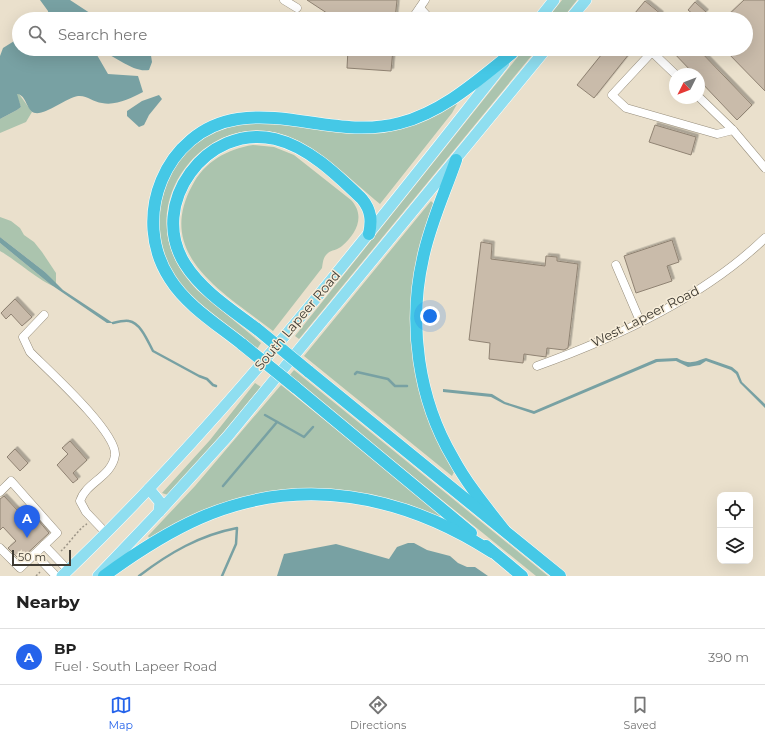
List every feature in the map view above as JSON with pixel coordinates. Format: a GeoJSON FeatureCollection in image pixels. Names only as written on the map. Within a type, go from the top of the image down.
{"type":"FeatureCollection","features":[{"type":"Feature","properties":{"kind":"highway"},"geometry":{"type":"LineString","coordinates":[[508,56],[449,101],[424,115],[401,123],[379,127],[354,128],[269,118],[238,119],[207,130],[182,149],[170,164],[157,191],[153,223],[155,246],[164,269],[177,289],[199,309],[448,512],[492,552],[522,576]]}},
{"type":"Feature","properties":{"kind":"highway"},"geometry":{"type":"LineString","coordinates":[[369,234],[371,216],[368,205],[320,162],[293,146],[274,139],[250,138],[228,143],[209,153],[200,160],[186,178],[176,199],[173,224],[178,250],[184,263],[202,284],[560,576]]}},
{"type":"Feature","properties":{"kind":"highway"},"geometry":{"type":"LineString","coordinates":[[456,160],[432,226],[423,258],[416,314],[418,353],[430,406],[447,447],[469,485],[504,530]]}},
{"type":"Feature","properties":{"kind":"highway"},"geometry":{"type":"LineString","coordinates":[[104,576],[162,538],[200,518],[245,503],[294,495],[335,495],[364,498],[403,508],[456,530],[492,552]]}},
{"type":"Feature","properties":{"kind":"main road"},"geometry":{"type":"LineString","coordinates":[[545,12],[554,0]]}},
{"type":"Feature","properties":{"kind":"main road"},"geometry":{"type":"LineString","coordinates":[[576,12],[586,0]]}},
{"type":"Feature","properties":{"kind":"main road","name":"South Lapeer Road"},"geometry":{"type":"LineString","coordinates":[[65,573],[149,489],[257,370],[369,234],[510,56]]}},
{"type":"Feature","properties":{"kind":"main road","name":"South Lapeer Road"},"geometry":{"type":"LineString","coordinates":[[98,576],[228,436],[540,56]]}},
{"type":"Feature","properties":{"kind":"main road"},"geometry":{"type":"LineString","coordinates":[[149,489],[160,502],[159,512]]}},
{"type":"Feature","properties":{"kind":"street"},"geometry":{"type":"LineString","coordinates":[[284,0],[297,8]]}},
{"type":"Feature","properties":{"kind":"street"},"geometry":{"type":"LineString","coordinates":[[417,12],[426,0]]}},
{"type":"Feature","properties":{"kind":"street"},"geometry":{"type":"LineString","coordinates":[[420,8],[424,12]]}},
{"type":"Feature","properties":{"kind":"street"},"geometry":{"type":"LineString","coordinates":[[648,56],[612,94],[626,108],[717,134],[733,130]]}},
{"type":"Feature","properties":{"kind":"street"},"geometry":{"type":"LineString","coordinates":[[656,56],[669,68]]}},
{"type":"Feature","properties":{"kind":"street"},"geometry":{"type":"LineString","coordinates":[[705,103],[733,130],[765,168]]}},
{"type":"Feature","properties":{"kind":"street","name":"West Lapeer Road"},"geometry":{"type":"LineString","coordinates":[[537,366],[640,321],[691,295],[719,277],[765,238]]}},
{"type":"Feature","properties":{"kind":"street"},"geometry":{"type":"LineString","coordinates":[[616,265],[640,321]]}},
{"type":"Feature","properties":{"kind":"street"},"geometry":{"type":"LineString","coordinates":[[44,315],[23,337],[30,352],[100,423],[112,443],[115,455],[108,471],[82,493],[80,500],[86,512],[106,533]]}},
{"type":"Feature","properties":{"kind":"street"},"geometry":{"type":"LineString","coordinates":[[0,492],[12,481],[57,533],[20,568],[0,549]]}},
{"type":"Feature","properties":{"kind":"street"},"geometry":{"type":"LineString","coordinates":[[44,545],[65,573]]}},
{"type":"Feature","properties":{"kind":"street"},"geometry":{"type":"LineString","coordinates":[[35,554],[56,576]]}},
{"type":"Feature","properties":{"kind":"path"},"geometry":{"type":"LineString","coordinates":[[59,553],[72,541],[86,524]]}},
{"type":"Feature","properties":{"kind":"path"},"geometry":{"type":"LineString","coordinates":[[36,576],[43,568]]}},
{"type":"Feature","properties":{"kind":"green space"},"geometry":{"type":"Polygon","coordinates":[[[562,0],[577,0],[568,12],[553,12],[562,0]]]}},
{"type":"Feature","properties":{"kind":"green space"},"geometry":{"type":"Polygon","coordinates":[[[518,56],[531,56],[299,339],[295,336],[518,56]]]}},
{"type":"Feature","properties":{"kind":"green space"},"geometry":{"type":"Polygon","coordinates":[[[16,94],[19,94],[32,112],[26,122],[0,133],[0,119],[21,107],[16,94]]]}},
{"type":"Feature","properties":{"kind":"green space"},"geometry":{"type":"Polygon","coordinates":[[[457,104],[452,113],[380,204],[320,154],[294,139],[281,134],[256,130],[232,134],[211,144],[193,159],[178,178],[169,200],[167,224],[173,255],[185,276],[197,290],[261,343],[257,349],[194,299],[176,280],[164,258],[158,232],[159,208],[170,173],[184,153],[204,137],[226,126],[260,122],[338,131],[457,104]]]}},
{"type":"Feature","properties":{"kind":"green space"},"geometry":{"type":"Polygon","coordinates":[[[253,145],[274,147],[294,155],[351,200],[358,212],[357,224],[351,236],[340,247],[329,252],[325,256],[322,268],[273,331],[235,303],[201,271],[189,253],[182,233],[183,211],[192,186],[203,170],[225,153],[253,145]]]}},
{"type":"Feature","properties":{"kind":"green space"},"geometry":{"type":"Polygon","coordinates":[[[431,201],[435,205],[413,284],[437,440],[454,472],[452,476],[304,356],[431,201]]]}},
{"type":"Feature","properties":{"kind":"green space"},"geometry":{"type":"Polygon","coordinates":[[[0,217],[11,221],[20,228],[24,235],[34,242],[56,273],[56,284],[45,272],[0,237],[0,217]]]}},
{"type":"Feature","properties":{"kind":"green space"},"geometry":{"type":"Polygon","coordinates":[[[0,243],[50,284],[55,286],[51,285],[45,282],[37,277],[0,251],[0,243]]]}},
{"type":"Feature","properties":{"kind":"green space"},"geometry":{"type":"Polygon","coordinates":[[[294,370],[548,576],[536,576],[289,376],[294,370]]]}},
{"type":"Feature","properties":{"kind":"green space"},"geometry":{"type":"Polygon","coordinates":[[[255,383],[261,387],[220,436],[168,495],[162,493],[210,440],[255,383]]]}},
{"type":"Feature","properties":{"kind":"green space"},"geometry":{"type":"Polygon","coordinates":[[[281,385],[442,514],[439,517],[410,505],[364,494],[288,491],[150,539],[148,536],[195,486],[281,385]]]}},
{"type":"Feature","properties":{"kind":"water"},"geometry":{"type":"Polygon","coordinates":[[[40,0],[70,0],[88,12],[48,12],[40,0]]]}},
{"type":"Feature","properties":{"kind":"water"},"geometry":{"type":"Polygon","coordinates":[[[12,42],[12,56],[98,56],[108,74],[138,76],[143,92],[123,101],[107,104],[81,96],[73,97],[40,113],[32,112],[23,97],[17,94],[21,107],[0,119],[0,56],[3,48],[12,42]]]}},
{"type":"Feature","properties":{"kind":"water"},"geometry":{"type":"Polygon","coordinates":[[[112,56],[151,56],[152,62],[149,70],[136,69],[112,56]]]}},
{"type":"Feature","properties":{"kind":"water"},"geometry":{"type":"Polygon","coordinates":[[[159,95],[162,99],[149,115],[144,125],[139,127],[127,116],[127,111],[142,101],[159,95]]]}},
{"type":"Feature","properties":{"kind":"water"},"geometry":{"type":"Polygon","coordinates":[[[0,237],[45,272],[63,290],[113,323],[107,323],[50,284],[0,243],[0,237]]]}},
{"type":"Feature","properties":{"kind":"water"},"geometry":{"type":"Polygon","coordinates":[[[677,358],[689,362],[695,362],[706,358],[732,367],[738,372],[742,382],[765,404],[765,408],[740,383],[736,374],[731,370],[706,361],[700,365],[688,367],[676,361],[657,362],[534,414],[504,404],[491,397],[443,392],[443,389],[492,394],[505,402],[534,411],[656,359],[677,358]]]}},
{"type":"Feature","properties":{"kind":"water"},"geometry":{"type":"Polygon","coordinates":[[[408,543],[414,543],[427,550],[450,556],[458,563],[467,567],[475,567],[488,576],[277,576],[284,554],[336,544],[389,559],[397,547],[408,543]]]}},
{"type":"Feature","properties":{"kind":"building"},"geometry":{"type":"Polygon","coordinates":[[[307,0],[397,0],[396,12],[325,12],[307,0]]]}},
{"type":"Feature","properties":{"kind":"building"},"geometry":{"type":"Polygon","coordinates":[[[744,0],[765,0],[765,91],[731,56],[753,56],[753,12],[731,12],[744,0]]]}},
{"type":"Feature","properties":{"kind":"building"},"geometry":{"type":"Polygon","coordinates":[[[645,1],[659,12],[636,12],[645,1]]]}},
{"type":"Feature","properties":{"kind":"building"},"geometry":{"type":"Polygon","coordinates":[[[695,2],[706,12],[690,12],[688,10],[695,2]]]}},
{"type":"Feature","properties":{"kind":"building"},"geometry":{"type":"Polygon","coordinates":[[[348,56],[392,56],[391,71],[347,68],[348,56]]]}},
{"type":"Feature","properties":{"kind":"building"},"geometry":{"type":"Polygon","coordinates":[[[600,56],[627,56],[594,98],[577,85],[600,56]]]}},
{"type":"Feature","properties":{"kind":"building"},"geometry":{"type":"Polygon","coordinates":[[[677,56],[705,56],[752,105],[737,120],[705,86],[705,68],[688,68],[677,56]]]}},
{"type":"Feature","properties":{"kind":"building"},"geometry":{"type":"Polygon","coordinates":[[[655,125],[696,137],[691,155],[649,142],[655,125]]]}},
{"type":"Feature","properties":{"kind":"building"},"geometry":{"type":"Polygon","coordinates":[[[672,240],[679,262],[667,266],[672,281],[636,293],[624,256],[672,240]]]}},
{"type":"Feature","properties":{"kind":"building"},"geometry":{"type":"Polygon","coordinates":[[[481,242],[492,244],[491,259],[545,266],[546,256],[557,257],[557,261],[578,264],[568,348],[564,350],[547,348],[546,357],[524,354],[523,363],[489,359],[490,343],[469,340],[481,242]]]}},
{"type":"Feature","properties":{"kind":"building"},"geometry":{"type":"Polygon","coordinates":[[[15,299],[32,317],[22,326],[11,314],[6,319],[1,313],[15,299]]]}},
{"type":"Feature","properties":{"kind":"building"},"geometry":{"type":"Polygon","coordinates":[[[70,441],[87,460],[73,473],[78,479],[73,483],[57,465],[68,454],[62,448],[70,441]]]}},
{"type":"Feature","properties":{"kind":"building"},"geometry":{"type":"Polygon","coordinates":[[[15,449],[28,463],[20,471],[7,457],[15,449]]]}},
{"type":"Feature","properties":{"kind":"building"},"geometry":{"type":"Polygon","coordinates":[[[4,496],[19,512],[17,514],[30,527],[38,520],[49,533],[20,560],[8,548],[16,541],[3,527],[0,530],[0,499],[4,496]]]}},
{"type":"Feature","properties":{"kind":"waterway"},"geometry":{"type":"LineString","coordinates":[[113,323],[125,321],[133,322],[144,333],[153,351],[207,379],[216,386]]}},
{"type":"Feature","properties":{"kind":"waterway"},"geometry":{"type":"LineString","coordinates":[[355,374],[357,372],[388,379],[395,386],[407,386]]}},
{"type":"Feature","properties":{"kind":"waterway"},"geometry":{"type":"LineString","coordinates":[[265,415],[304,437],[313,427]]}},
{"type":"Feature","properties":{"kind":"waterway"},"geometry":{"type":"LineString","coordinates":[[223,486],[277,422]]}},
{"type":"Feature","properties":{"kind":"waterway"},"geometry":{"type":"LineString","coordinates":[[139,576],[185,546],[210,535],[237,528],[236,544],[222,576]]}},
{"type":"Feature","properties":{"kind":"place","name":"BP"},"geometry":{"type":"Point","coordinates":[27,538]}}]}
